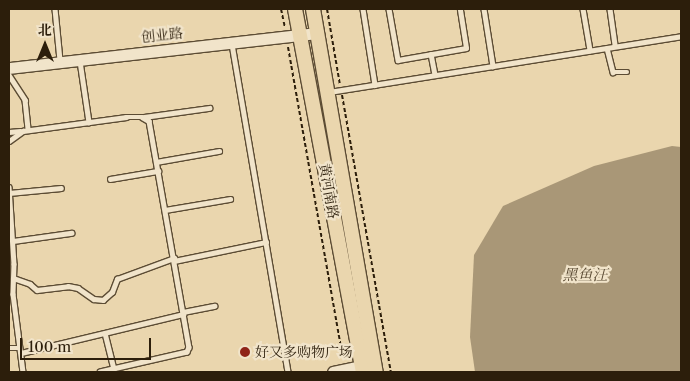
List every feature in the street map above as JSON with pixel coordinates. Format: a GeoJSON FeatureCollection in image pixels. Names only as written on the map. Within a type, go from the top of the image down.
{"type":"FeatureCollection","features":[{"type":"Feature","properties":{"kind":"main road","name":"黄河南路"},"geometry":{"type":"LineString","coordinates":[[295,9],[293,36],[369,368]]}},
{"type":"Feature","properties":{"kind":"main road","name":"黄河南路"},"geometry":{"type":"LineString","coordinates":[[313,9],[335,91],[369,368]]}},
{"type":"Feature","properties":{"kind":"street","name":"创业路"},"geometry":{"type":"LineString","coordinates":[[9,68],[318,33]]}},
{"type":"Feature","properties":{"kind":"street"},"geometry":{"type":"LineString","coordinates":[[339,371],[369,368]]}},
{"type":"Feature","properties":{"kind":"lane"},"geometry":{"type":"LineString","coordinates":[[55,9],[60,62]]}},
{"type":"Feature","properties":{"kind":"lane"},"geometry":{"type":"LineString","coordinates":[[362,9],[376,85]]}},
{"type":"Feature","properties":{"kind":"lane"},"geometry":{"type":"LineString","coordinates":[[389,9],[398,60],[466,48],[460,9]]}},
{"type":"Feature","properties":{"kind":"lane"},"geometry":{"type":"LineString","coordinates":[[484,9],[493,66]]}},
{"type":"Feature","properties":{"kind":"lane"},"geometry":{"type":"LineString","coordinates":[[583,9],[590,50]]}},
{"type":"Feature","properties":{"kind":"lane"},"geometry":{"type":"LineString","coordinates":[[610,9],[615,46]]}},
{"type":"Feature","properties":{"kind":"lane"},"geometry":{"type":"LineString","coordinates":[[335,91],[681,36]]}},
{"type":"Feature","properties":{"kind":"lane"},"geometry":{"type":"LineString","coordinates":[[232,42],[288,372]]}},
{"type":"Feature","properties":{"kind":"lane"},"geometry":{"type":"LineString","coordinates":[[607,48],[613,72],[627,72]]}},
{"type":"Feature","properties":{"kind":"lane"},"geometry":{"type":"LineString","coordinates":[[431,54],[435,75]]}},
{"type":"Feature","properties":{"kind":"lane"},"geometry":{"type":"LineString","coordinates":[[80,60],[89,122]]}},
{"type":"Feature","properties":{"kind":"lane"},"geometry":{"type":"LineString","coordinates":[[9,75],[25,100],[25,130]]}},
{"type":"Feature","properties":{"kind":"lane"},"geometry":{"type":"LineString","coordinates":[[9,132],[209,108]]}},
{"type":"Feature","properties":{"kind":"lane"},"geometry":{"type":"LineString","coordinates":[[100,372],[187,352],[189,347],[149,121],[142,117]]}},
{"type":"Feature","properties":{"kind":"lane"},"geometry":{"type":"LineString","coordinates":[[9,141],[25,130]]}},
{"type":"Feature","properties":{"kind":"lane"},"geometry":{"type":"LineString","coordinates":[[156,162],[219,151]]}},
{"type":"Feature","properties":{"kind":"lane"},"geometry":{"type":"LineString","coordinates":[[110,179],[158,170]]}},
{"type":"Feature","properties":{"kind":"lane"},"geometry":{"type":"LineString","coordinates":[[9,187],[13,278],[11,291],[23,372]]}},
{"type":"Feature","properties":{"kind":"lane"},"geometry":{"type":"LineString","coordinates":[[9,193],[62,188]]}},
{"type":"Feature","properties":{"kind":"lane"},"geometry":{"type":"LineString","coordinates":[[165,210],[230,198]]}},
{"type":"Feature","properties":{"kind":"lane"},"geometry":{"type":"LineString","coordinates":[[12,241],[71,233]]}},
{"type":"Feature","properties":{"kind":"lane"},"geometry":{"type":"LineString","coordinates":[[13,278],[30,284],[37,290],[68,286],[78,288],[94,299],[103,300],[112,292],[117,279],[174,260],[266,242]]}},
{"type":"Feature","properties":{"kind":"lane"},"geometry":{"type":"LineString","coordinates":[[9,348],[20,350],[105,333],[214,306]]}},
{"type":"Feature","properties":{"kind":"lane"},"geometry":{"type":"LineString","coordinates":[[105,333],[114,369]]}},
{"type":"Feature","properties":{"kind":"path"},"geometry":{"type":"LineString","coordinates":[[281,9],[293,36],[339,371]]}},
{"type":"Feature","properties":{"kind":"path"},"geometry":{"type":"LineString","coordinates":[[327,9],[335,91],[391,372]]}},
{"type":"Feature","properties":{"kind":"water","name":"黑鱼汪"},"geometry":{"type":"Polygon","coordinates":[[[672,146],[681,147],[681,372],[475,372],[470,337],[474,255],[503,206],[594,166],[672,146]]]}},
{"type":"Feature","properties":{"kind":"place","name":"好又多购物广场"},"geometry":{"type":"Point","coordinates":[245,352]}}]}
